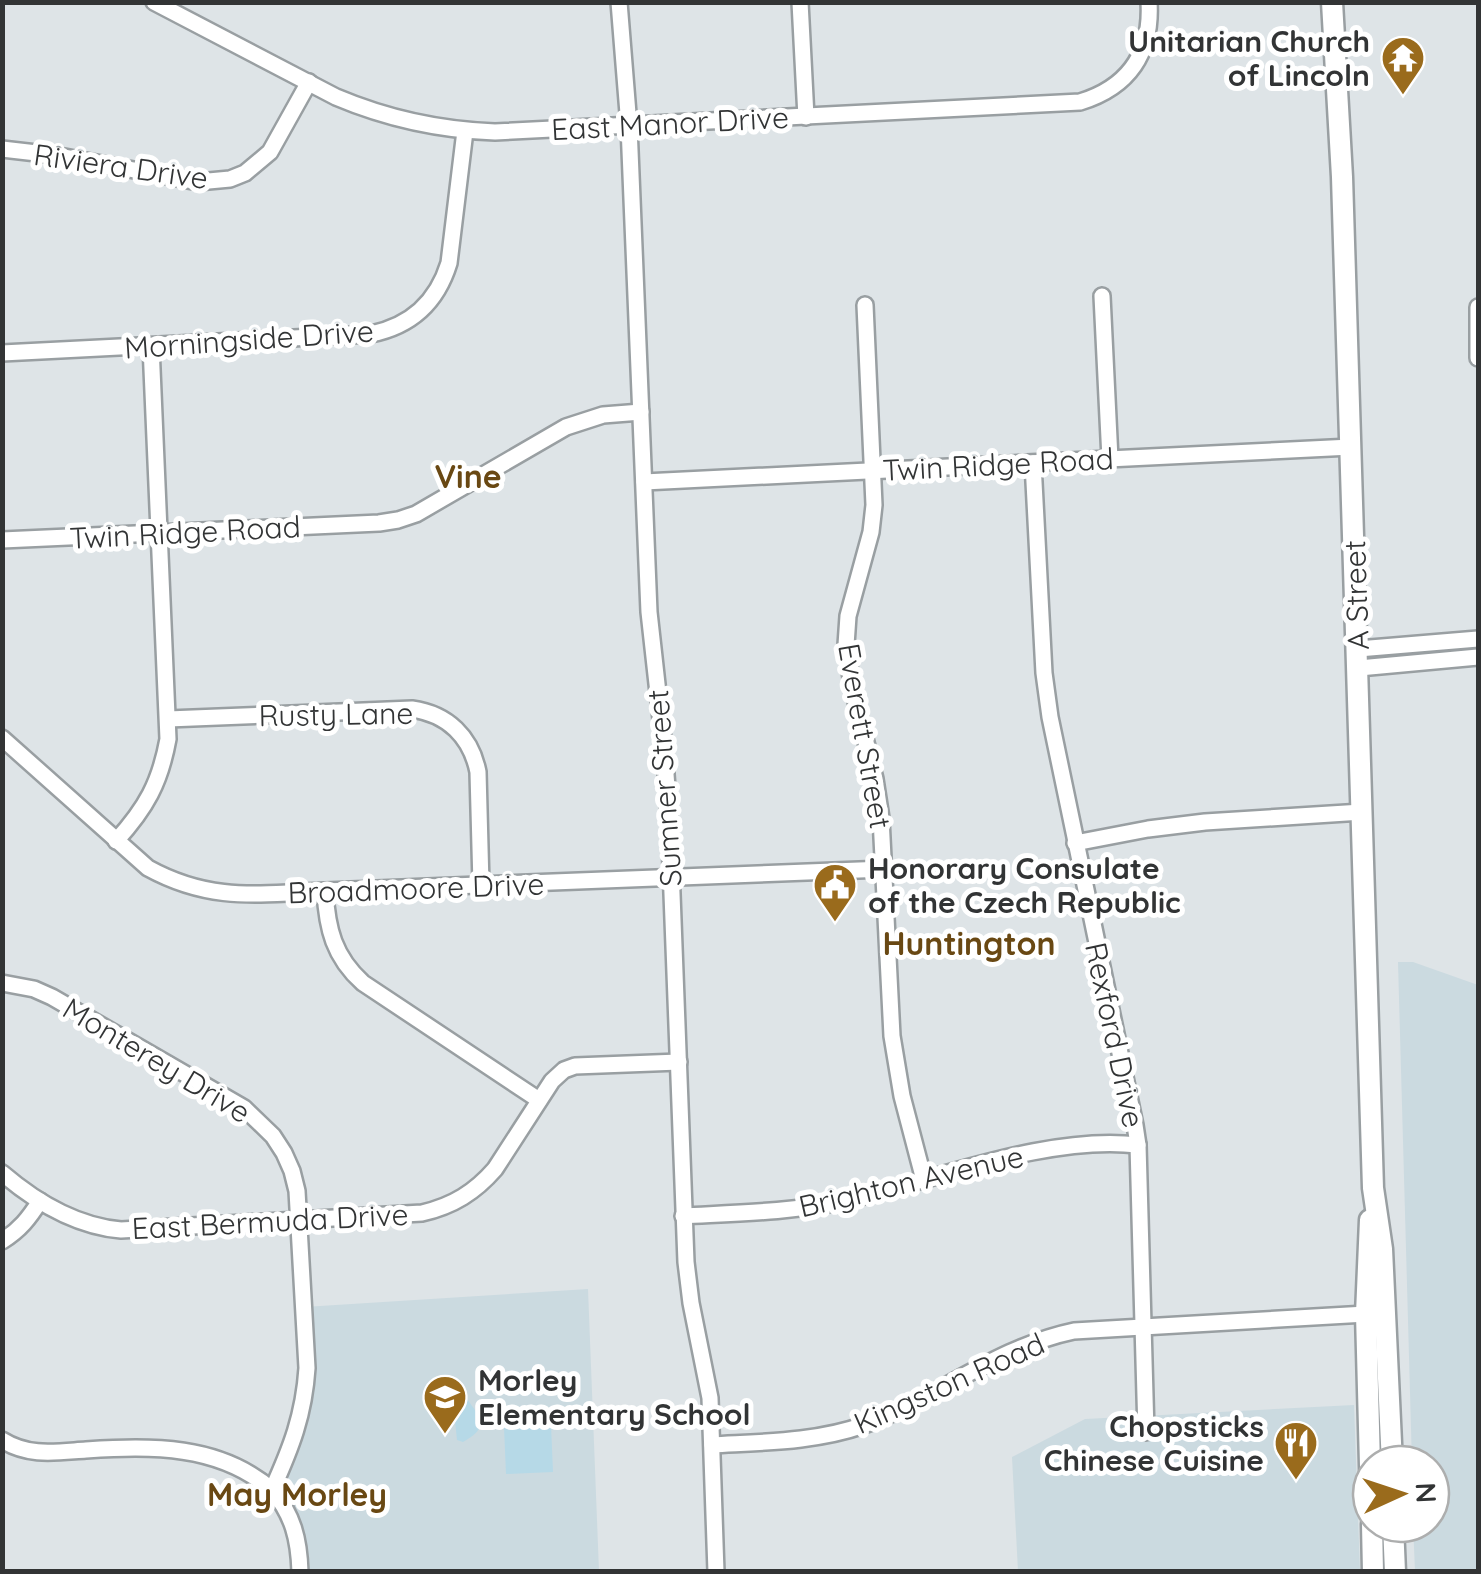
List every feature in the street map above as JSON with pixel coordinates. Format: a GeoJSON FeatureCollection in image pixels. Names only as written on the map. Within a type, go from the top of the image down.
{"type":"FeatureCollection","features":[{"type":"Feature","properties":{"kind":"main road","name":"A Street"},"geometry":{"type":"LineString","coordinates":[[1332,2],[1342,177],[1373,1188],[1382,1249],[1391,1444]]}},
{"type":"Feature","properties":{"kind":"main road","name":"A Street"},"geometry":{"type":"LineString","coordinates":[[1369,1444],[1366,1314],[1373,1188]]}},
{"type":"Feature","properties":{"kind":"main road"},"geometry":{"type":"LineString","coordinates":[[1372,1544],[1373,1572]]}},
{"type":"Feature","properties":{"kind":"main road"},"geometry":{"type":"LineString","coordinates":[[1393,1544],[1394,1572]]}},
{"type":"Feature","properties":{"kind":"street","name":"East Manor Drive"},"geometry":{"type":"LineString","coordinates":[[154,2],[366,109],[465,131],[496,132],[1068,104],[1096,97],[1113,87],[1135,64],[1148,34],[1148,2]]}},
{"type":"Feature","properties":{"kind":"street","name":"Sumner Street"},"geometry":{"type":"LineString","coordinates":[[619,2],[630,126],[649,612],[664,746],[671,878],[683,1216],[690,1293],[708,1382],[716,1572]]}},
{"type":"Feature","properties":{"kind":"street"},"geometry":{"type":"LineString","coordinates":[[800,2],[806,117]]}},
{"type":"Feature","properties":{"kind":"street","name":"Riviera Drive"},"geometry":{"type":"LineString","coordinates":[[2,149],[198,182],[230,179],[246,173],[270,152],[308,82]]}},
{"type":"Feature","properties":{"kind":"street","name":"Morningside Drive"},"geometry":{"type":"LineString","coordinates":[[2,354],[386,331],[415,316],[439,289],[449,262],[465,131]]}},
{"type":"Feature","properties":{"kind":"street"},"geometry":{"type":"LineString","coordinates":[[1102,296],[1110,459]]}},
{"type":"Feature","properties":{"kind":"street","name":"Everett Street"},"geometry":{"type":"LineString","coordinates":[[865,305],[874,505],[871,532],[848,616],[846,644],[881,818],[894,1052],[924,1180]]}},
{"type":"Feature","properties":{"kind":"street"},"geometry":{"type":"LineString","coordinates":[[1478,307],[1478,358]]}},
{"type":"Feature","properties":{"kind":"street"},"geometry":{"type":"LineString","coordinates":[[116,841],[156,786],[164,763],[168,719],[151,346]]}},
{"type":"Feature","properties":{"kind":"street","name":"Twin Ridge Road"},"geometry":{"type":"LineString","coordinates":[[2,540],[398,520],[416,514],[566,427],[603,416],[641,412]]}},
{"type":"Feature","properties":{"kind":"street","name":"Twin Ridge Road"},"geometry":{"type":"LineString","coordinates":[[644,482],[1351,447]]}},
{"type":"Feature","properties":{"kind":"street","name":"Rexford Drive"},"geometry":{"type":"LineString","coordinates":[[1033,463],[1044,673],[1057,761],[1138,1146],[1146,1432]]}},
{"type":"Feature","properties":{"kind":"street"},"geometry":{"type":"LineString","coordinates":[[1358,658],[1478,639]]}},
{"type":"Feature","properties":{"kind":"street"},"geometry":{"type":"LineString","coordinates":[[1358,658],[1478,657]]}},
{"type":"Feature","properties":{"kind":"street","name":"Rusty Lane"},"geometry":{"type":"LineString","coordinates":[[168,719],[412,709],[440,716],[459,731],[475,760],[481,886]]}},
{"type":"Feature","properties":{"kind":"street","name":"Broadmoore Drive"},"geometry":{"type":"LineString","coordinates":[[3,739],[148,868],[192,888],[233,894],[885,869]]}},
{"type":"Feature","properties":{"kind":"street"},"geometry":{"type":"LineString","coordinates":[[1075,843],[1206,822],[1362,812]]}},
{"type":"Feature","properties":{"kind":"street"},"geometry":{"type":"LineString","coordinates":[[324,891],[330,935],[351,973],[539,1100]]}},
{"type":"Feature","properties":{"kind":"street","name":"Monterey Drive"},"geometry":{"type":"LineString","coordinates":[[2,983],[52,996],[244,1108],[260,1121],[284,1153],[297,1191],[307,1368],[305,1396],[292,1446],[272,1490]]}},
{"type":"Feature","properties":{"kind":"street","name":"East Bermuda Drive"},"geometry":{"type":"LineString","coordinates":[[2,1174],[40,1201],[84,1224],[121,1230],[410,1215],[439,1209],[468,1194],[495,1168],[557,1075],[575,1066],[679,1062]]}},
{"type":"Feature","properties":{"kind":"street","name":"Brighton Avenue"},"geometry":{"type":"LineString","coordinates":[[683,1216],[806,1208],[1039,1152],[1116,1143],[1138,1146]]}},
{"type":"Feature","properties":{"kind":"street"},"geometry":{"type":"LineString","coordinates":[[2,1240],[16,1233],[40,1201]]}},
{"type":"Feature","properties":{"kind":"street","name":"Kingston Road"},"geometry":{"type":"LineString","coordinates":[[712,1445],[834,1434],[887,1416],[998,1356],[1074,1331],[1366,1314]]}},
{"type":"Feature","properties":{"kind":"street"},"geometry":{"type":"LineString","coordinates":[[3,1441],[15,1448],[41,1453],[160,1447],[216,1458],[246,1471],[272,1490],[291,1517],[300,1572]]}},
{"type":"Feature","properties":{"kind":"shaded area"},"geometry":{"type":"Polygon","coordinates":[[[1398,962],[1413,962],[1478,985],[1478,1571],[1415,1571],[1414,1544],[1451,1544],[1451,1444],[1411,1444],[1398,962]]]}},
{"type":"Feature","properties":{"kind":"shaded area","name":"Morley Elementary School"},"geometry":{"type":"Polygon","coordinates":[[[588,1289],[599,1571],[300,1571],[299,1548],[272,1490],[299,1423],[304,1307],[588,1289]]]}},
{"type":"Feature","properties":{"kind":"shaded area"},"geometry":{"type":"Polygon","coordinates":[[[458,1396],[467,1399],[480,1422],[478,1431],[463,1442],[457,1440],[453,1401],[458,1396]]]}},
{"type":"Feature","properties":{"kind":"shaded area"},"geometry":{"type":"Polygon","coordinates":[[[1354,1405],[1351,1544],[1359,1544],[1360,1571],[1018,1571],[1012,1457],[1085,1419],[1354,1405]]]}},
{"type":"Feature","properties":{"kind":"shaded area"},"geometry":{"type":"Polygon","coordinates":[[[551,1425],[553,1472],[506,1474],[504,1427],[551,1425]]]}},
{"type":"Feature","properties":{"kind":"place","name":"Unitarian Church of Lincoln"},"geometry":{"type":"Point","coordinates":[1403,96]}},
{"type":"Feature","properties":{"kind":"place","name":"Honorary Consulate of the Czech Republic"},"geometry":{"type":"Point","coordinates":[835,923]}},
{"type":"Feature","properties":{"kind":"place","name":"Morley Elementary School"},"geometry":{"type":"Point","coordinates":[445,1435]}},
{"type":"Feature","properties":{"kind":"place","name":"Chopsticks Chinese Cuisine"},"geometry":{"type":"Point","coordinates":[1296,1481]}},
{"type":"Feature","properties":{"kind":"district","name":"Vine"},"geometry":{"type":"Point","coordinates":[468,476]}},
{"type":"Feature","properties":{"kind":"district","name":"Huntington"},"geometry":{"type":"Point","coordinates":[969,943]}},
{"type":"Feature","properties":{"kind":"district","name":"May Morley"},"geometry":{"type":"Point","coordinates":[297,1494]}}]}
